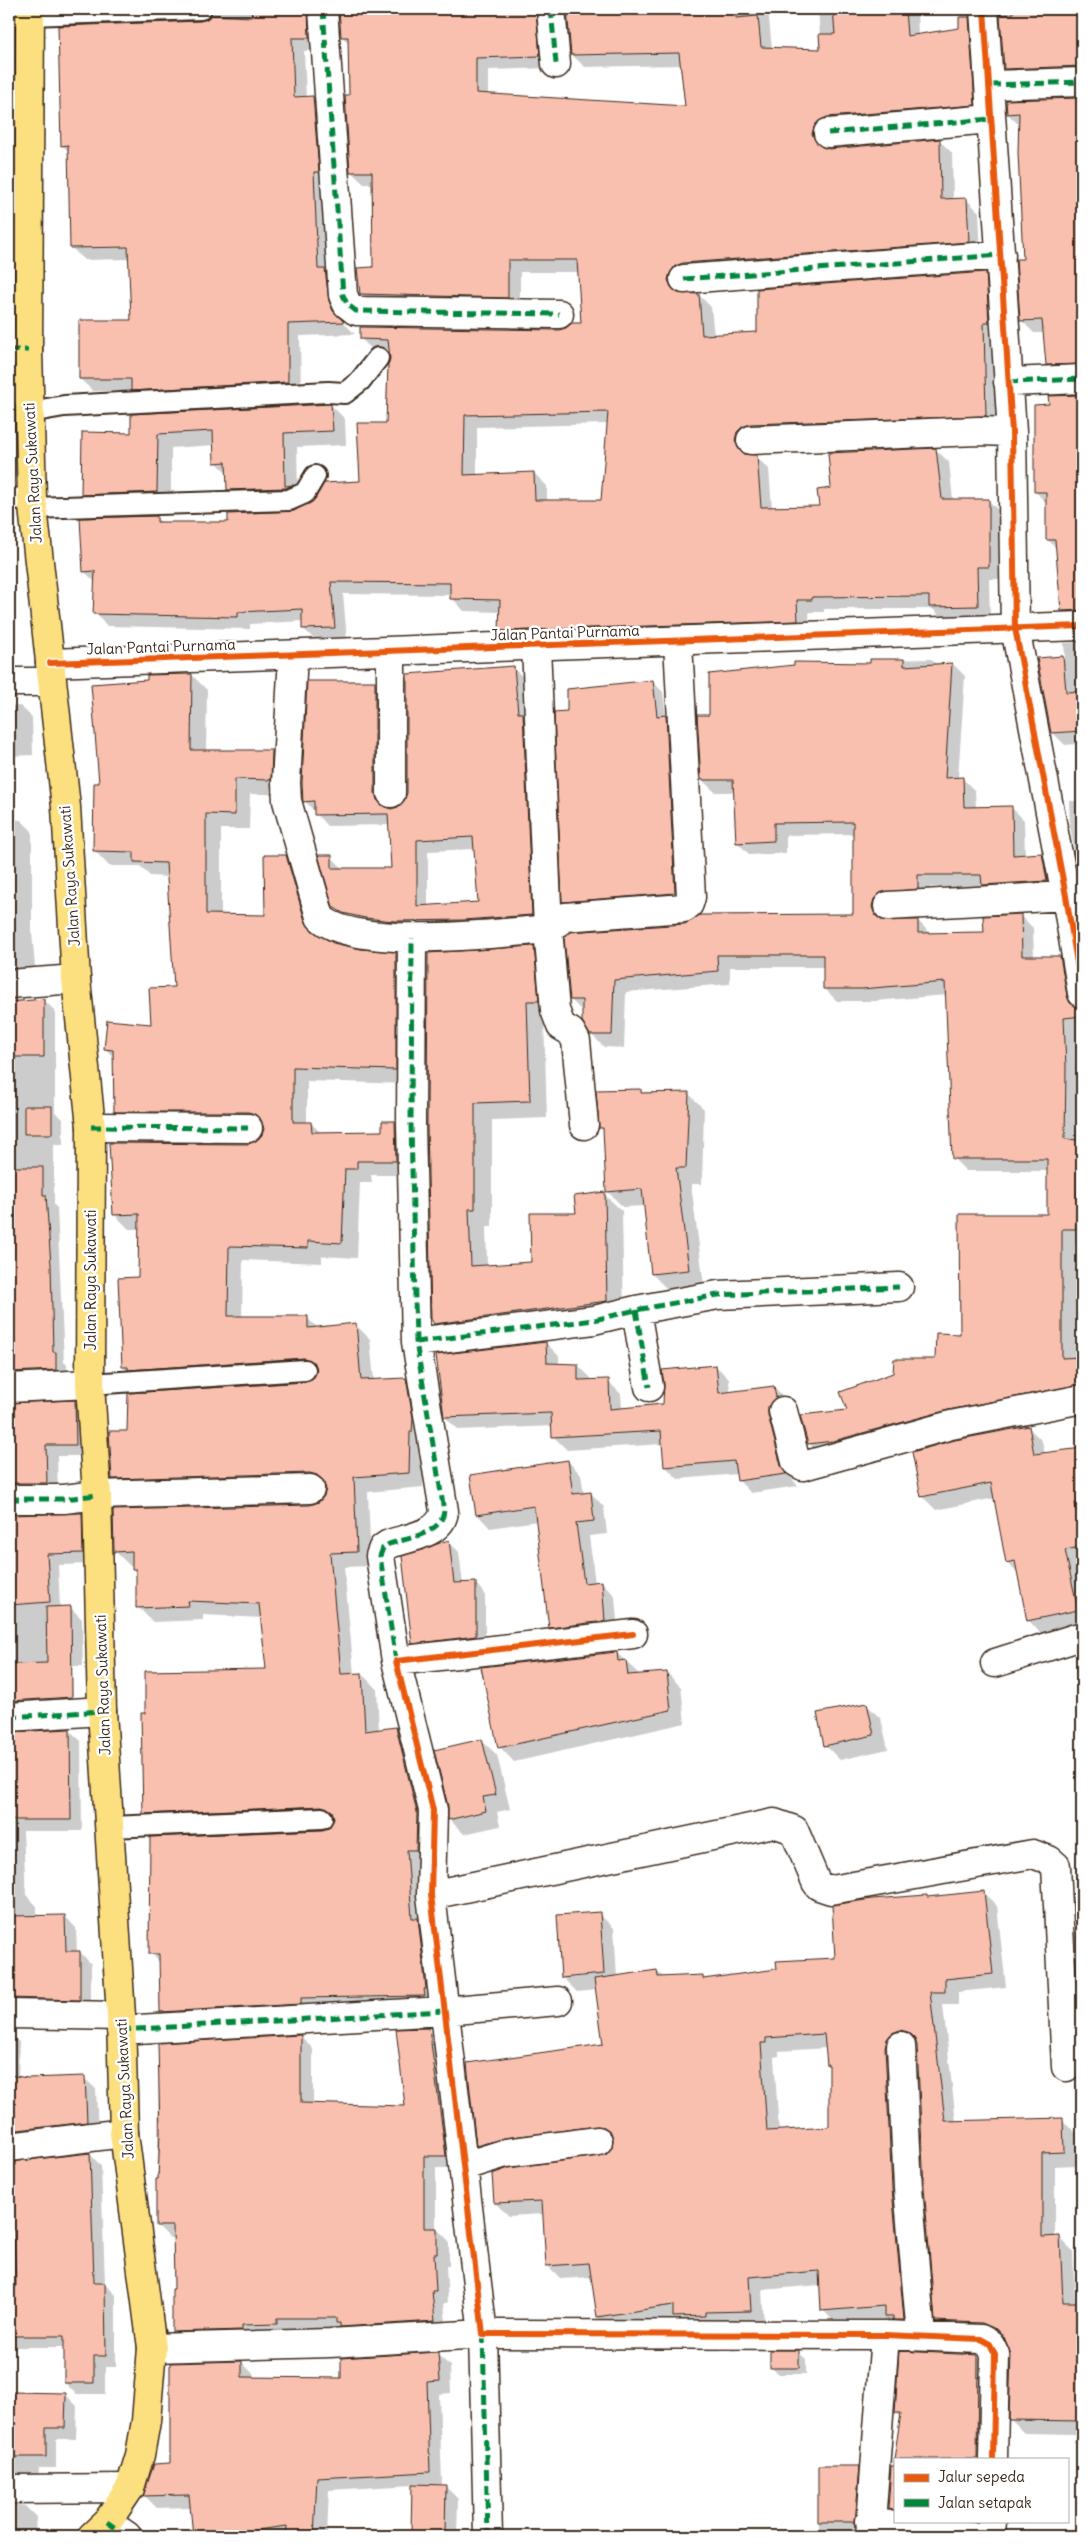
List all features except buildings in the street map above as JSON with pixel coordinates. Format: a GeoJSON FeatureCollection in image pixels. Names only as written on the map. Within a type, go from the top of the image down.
{"type":"FeatureCollection","features":[{"type":"Feature","properties":{"kind":"highway","name":"Jalan Raya Sukawati"},"geometry":{"type":"LineString","coordinates":[[30,12],[18,350],[23,399],[24,502],[50,672],[66,807],[76,979],[91,1127],[90,1384],[97,1495],[102,1711],[111,1827],[121,2023],[124,2133],[152,2348],[146,2421],[140,2455],[130,2488],[108,2531]]}},
{"type":"Feature","properties":{"kind":"street"},"geometry":{"type":"LineString","coordinates":[[323,9],[343,295],[347,304],[356,311],[559,314]]}},
{"type":"Feature","properties":{"kind":"street"},"geometry":{"type":"LineString","coordinates":[[551,9],[556,64]]}},
{"type":"Feature","properties":{"kind":"street"},"geometry":{"type":"LineString","coordinates":[[984,9],[1012,432],[1015,628],[1066,896],[1082,994]]}},
{"type":"Feature","properties":{"kind":"street"},"geometry":{"type":"LineString","coordinates":[[990,85],[1082,82]]}},
{"type":"Feature","properties":{"kind":"street"},"geometry":{"type":"LineString","coordinates":[[828,133],[991,118]]}},
{"type":"Feature","properties":{"kind":"street"},"geometry":{"type":"LineString","coordinates":[[684,279],[1001,255]]}},
{"type":"Feature","properties":{"kind":"street"},"geometry":{"type":"LineString","coordinates":[[1008,382],[1082,380]]}},
{"type":"Feature","properties":{"kind":"street"},"geometry":{"type":"LineString","coordinates":[[751,440],[968,431],[1012,432]]}},
{"type":"Feature","properties":{"kind":"street","name":"Jalan Pantai Purnama"},"geometry":{"type":"LineString","coordinates":[[9,682],[50,672],[293,655],[1082,626]]}},
{"type":"Feature","properties":{"kind":"street"},"geometry":{"type":"LineString","coordinates":[[293,655],[286,783],[287,801],[320,916],[328,924],[344,931],[412,938],[548,929],[565,916],[684,908],[689,904],[691,897],[678,642]]}},
{"type":"Feature","properties":{"kind":"street"},"geometry":{"type":"LineString","coordinates":[[536,646],[548,929],[557,1019],[561,1026],[571,1032],[576,1041],[584,1126]]}},
{"type":"Feature","properties":{"kind":"street"},"geometry":{"type":"LineString","coordinates":[[391,793],[392,652]]}},
{"type":"Feature","properties":{"kind":"street"},"geometry":{"type":"LineString","coordinates":[[888,906],[1066,896]]}},
{"type":"Feature","properties":{"kind":"street"},"geometry":{"type":"LineString","coordinates":[[412,938],[411,1124],[416,1342],[444,1518],[437,1526],[389,1544],[383,1548],[380,1556],[396,1660],[434,1810],[431,1895],[443,2011],[464,2166],[483,2334],[488,2536]]}},
{"type":"Feature","properties":{"kind":"street"},"geometry":{"type":"LineString","coordinates":[[9,984],[76,979]]}},
{"type":"Feature","properties":{"kind":"street"},"geometry":{"type":"LineString","coordinates":[[91,1127],[248,1128]]}},
{"type":"Feature","properties":{"kind":"street"},"geometry":{"type":"LineString","coordinates":[[416,1342],[594,1320],[636,1310],[718,1295],[899,1287]]}},
{"type":"Feature","properties":{"kind":"street"},"geometry":{"type":"LineString","coordinates":[[636,1310],[649,1387]]}},
{"type":"Feature","properties":{"kind":"street"},"geometry":{"type":"LineString","coordinates":[[9,1388],[90,1384]]}},
{"type":"Feature","properties":{"kind":"street"},"geometry":{"type":"LineString","coordinates":[[783,1411],[796,1462],[803,1466],[951,1425],[1082,1399]]}},
{"type":"Feature","properties":{"kind":"street"},"geometry":{"type":"LineString","coordinates":[[9,1500],[64,1500],[97,1495],[310,1489]]}},
{"type":"Feature","properties":{"kind":"street"},"geometry":{"type":"LineString","coordinates":[[396,1660],[633,1634]]}},
{"type":"Feature","properties":{"kind":"street"},"geometry":{"type":"LineString","coordinates":[[994,1663],[1082,1636]]}},
{"type":"Feature","properties":{"kind":"street"},"geometry":{"type":"LineString","coordinates":[[9,1717],[102,1711]]}},
{"type":"Feature","properties":{"kind":"street"},"geometry":{"type":"LineString","coordinates":[[431,1895],[774,1823],[794,1830],[816,1882],[819,1886],[832,1890],[1033,1854],[1050,1860],[1056,1866],[1066,2066]]}},
{"type":"Feature","properties":{"kind":"street"},"geometry":{"type":"LineString","coordinates":[[9,2014],[121,2023],[443,2011],[558,2001]]}},
{"type":"Feature","properties":{"kind":"street"},"geometry":{"type":"LineString","coordinates":[[901,2046],[908,2188],[921,2335]]}},
{"type":"Feature","properties":{"kind":"street"},"geometry":{"type":"LineString","coordinates":[[9,2147],[124,2133]]}},
{"type":"Feature","properties":{"kind":"street"},"geometry":{"type":"LineString","coordinates":[[464,2166],[506,2153],[598,2142]]}},
{"type":"Feature","properties":{"kind":"street"},"geometry":{"type":"LineString","coordinates":[[152,2348],[330,2343],[483,2334],[921,2335],[980,2339],[992,2347],[994,2354],[993,2458]]}},
{"type":"Feature","properties":{"kind":"street"},"geometry":{"type":"LineString","coordinates":[[885,2335],[870,2529],[901,2528],[972,2536]]}},
{"type":"Feature","properties":{"kind":"street"},"geometry":{"type":"LineString","coordinates":[[9,2489],[130,2488]]}},
{"type":"Feature","properties":{"kind":"street"},"geometry":{"type":"LineString","coordinates":[[991,2536],[992,2522]]}},
{"type":"Feature","properties":{"kind":"lane"},"geometry":{"type":"LineString","coordinates":[[30,12],[200,9]]}},
{"type":"Feature","properties":{"kind":"lane"},"geometry":{"type":"LineString","coordinates":[[23,399],[73,406],[328,392],[345,393],[360,381],[378,358]]}},
{"type":"Feature","properties":{"kind":"lane"},"geometry":{"type":"LineString","coordinates":[[24,502],[290,500],[305,493],[315,476]]}},
{"type":"Feature","properties":{"kind":"lane"},"geometry":{"type":"LineString","coordinates":[[90,1384],[305,1370]]}},
{"type":"Feature","properties":{"kind":"lane"},"geometry":{"type":"LineString","coordinates":[[111,1827],[322,1818]]}},
{"type":"Feature","properties":{"kind":"marked path"},"geometry":{"type":"LineString","coordinates":[[323,9],[343,295],[347,304],[356,311],[559,314]]}},
{"type":"Feature","properties":{"kind":"marked path"},"geometry":{"type":"LineString","coordinates":[[551,9],[556,64]]}},
{"type":"Feature","properties":{"kind":"marked path"},"geometry":{"type":"LineString","coordinates":[[990,85],[1082,82]]}},
{"type":"Feature","properties":{"kind":"marked path"},"geometry":{"type":"LineString","coordinates":[[828,133],[991,119]]}},
{"type":"Feature","properties":{"kind":"marked path"},"geometry":{"type":"LineString","coordinates":[[684,279],[1001,255]]}},
{"type":"Feature","properties":{"kind":"marked path"},"geometry":{"type":"LineString","coordinates":[[9,350],[28,350]]}},
{"type":"Feature","properties":{"kind":"marked path"},"geometry":{"type":"LineString","coordinates":[[1008,382],[1082,379]]}},
{"type":"Feature","properties":{"kind":"marked path"},"geometry":{"type":"LineString","coordinates":[[396,1661],[380,1556],[383,1548],[389,1544],[430,1530],[442,1519],[444,1511],[416,1342],[411,1124],[412,938]]}},
{"type":"Feature","properties":{"kind":"marked path"},"geometry":{"type":"LineString","coordinates":[[91,1127],[248,1128]]}},
{"type":"Feature","properties":{"kind":"marked path"},"geometry":{"type":"LineString","coordinates":[[416,1342],[594,1320],[636,1310],[718,1295],[899,1287]]}},
{"type":"Feature","properties":{"kind":"marked path"},"geometry":{"type":"LineString","coordinates":[[636,1310],[649,1387]]}},
{"type":"Feature","properties":{"kind":"marked path"},"geometry":{"type":"LineString","coordinates":[[9,1499],[64,1499],[97,1495]]}},
{"type":"Feature","properties":{"kind":"marked path"},"geometry":{"type":"LineString","coordinates":[[9,1717],[102,1711]]}},
{"type":"Feature","properties":{"kind":"marked path"},"geometry":{"type":"LineString","coordinates":[[121,2030],[443,2011]]}},
{"type":"Feature","properties":{"kind":"marked path"},"geometry":{"type":"LineString","coordinates":[[483,2334],[488,2536]]}},
{"type":"Feature","properties":{"kind":"marked path"},"geometry":{"type":"LineString","coordinates":[[107,2522],[127,2536]]}},
{"type":"Feature","properties":{"kind":"cycle path"},"geometry":{"type":"LineString","coordinates":[[984,9],[1012,432],[1015,628],[1066,896],[1082,993]]}},
{"type":"Feature","properties":{"kind":"cycle path"},"geometry":{"type":"LineString","coordinates":[[50,663],[1082,626]]}},
{"type":"Feature","properties":{"kind":"cycle path"},"geometry":{"type":"LineString","coordinates":[[633,1634],[396,1661],[433,1810],[431,1895],[483,2334],[885,2335],[981,2339],[990,2344],[995,2354],[993,2458]]}}]}
